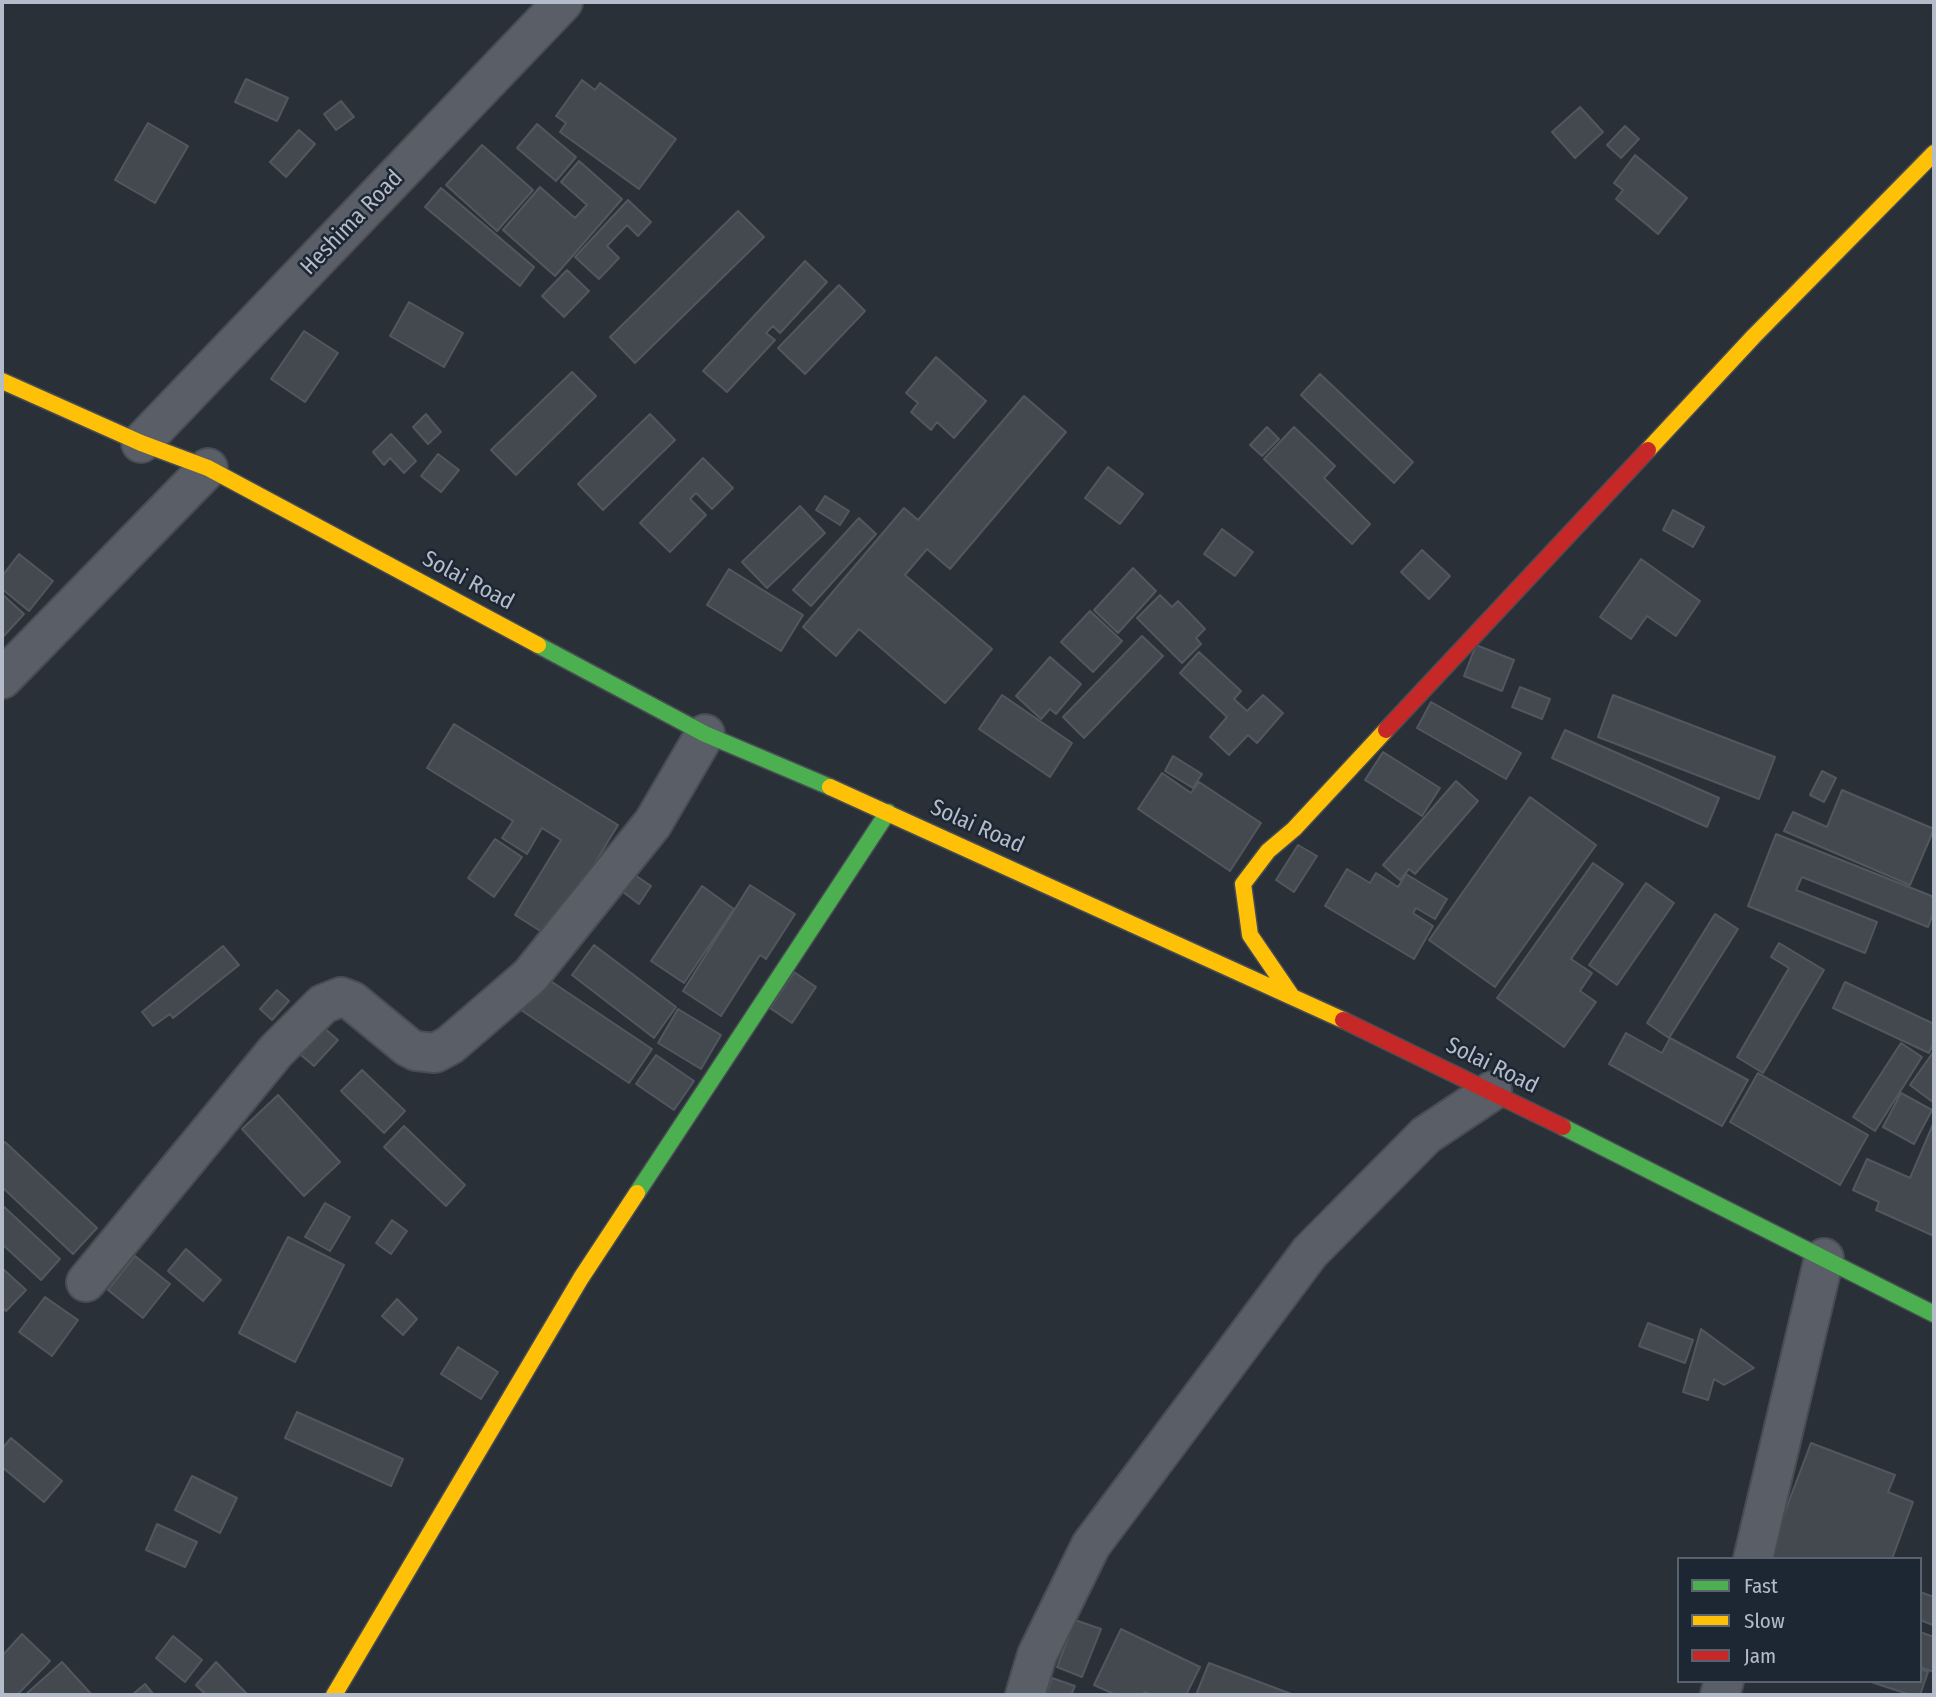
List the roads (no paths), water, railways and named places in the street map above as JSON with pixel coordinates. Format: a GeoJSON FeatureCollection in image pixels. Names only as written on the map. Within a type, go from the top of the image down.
{"type":"FeatureCollection","features":[{"type":"Feature","properties":{"kind":"main road"},"geometry":{"type":"LineString","coordinates":[[1291,995],[1250,935],[1243,884],[1268,851],[1294,829],[1754,336],[1934,153]]}},
{"type":"Feature","properties":{"kind":"main road","name":"Solai Road"},"geometry":{"type":"LineString","coordinates":[[2,381],[141,443],[208,468],[705,734],[888,812],[1291,995],[1492,1091],[1934,1314]]}},
{"type":"Feature","properties":{"kind":"main road"},"geometry":{"type":"LineString","coordinates":[[334,1695],[581,1279],[888,812]]}},
{"type":"Feature","properties":{"kind":"street","name":"Heshima Road"},"geometry":{"type":"LineString","coordinates":[[141,443],[563,2]]}},
{"type":"Feature","properties":{"kind":"street"},"geometry":{"type":"LineString","coordinates":[[2,679],[208,468]]}},
{"type":"Feature","properties":{"kind":"street"},"geometry":{"type":"LineString","coordinates":[[86,1282],[276,1051],[323,1004],[341,997],[352,1001],[408,1047],[427,1054],[435,1053],[459,1038],[530,976],[653,823],[705,734]]}},
{"type":"Feature","properties":{"kind":"street"},"geometry":{"type":"LineString","coordinates":[[1025,1695],[1037,1655],[1091,1545],[1310,1252],[1426,1135],[1492,1091]]}},
{"type":"Feature","properties":{"kind":"street"},"geometry":{"type":"LineString","coordinates":[[1753,1557],[1824,1258]]}}]}
